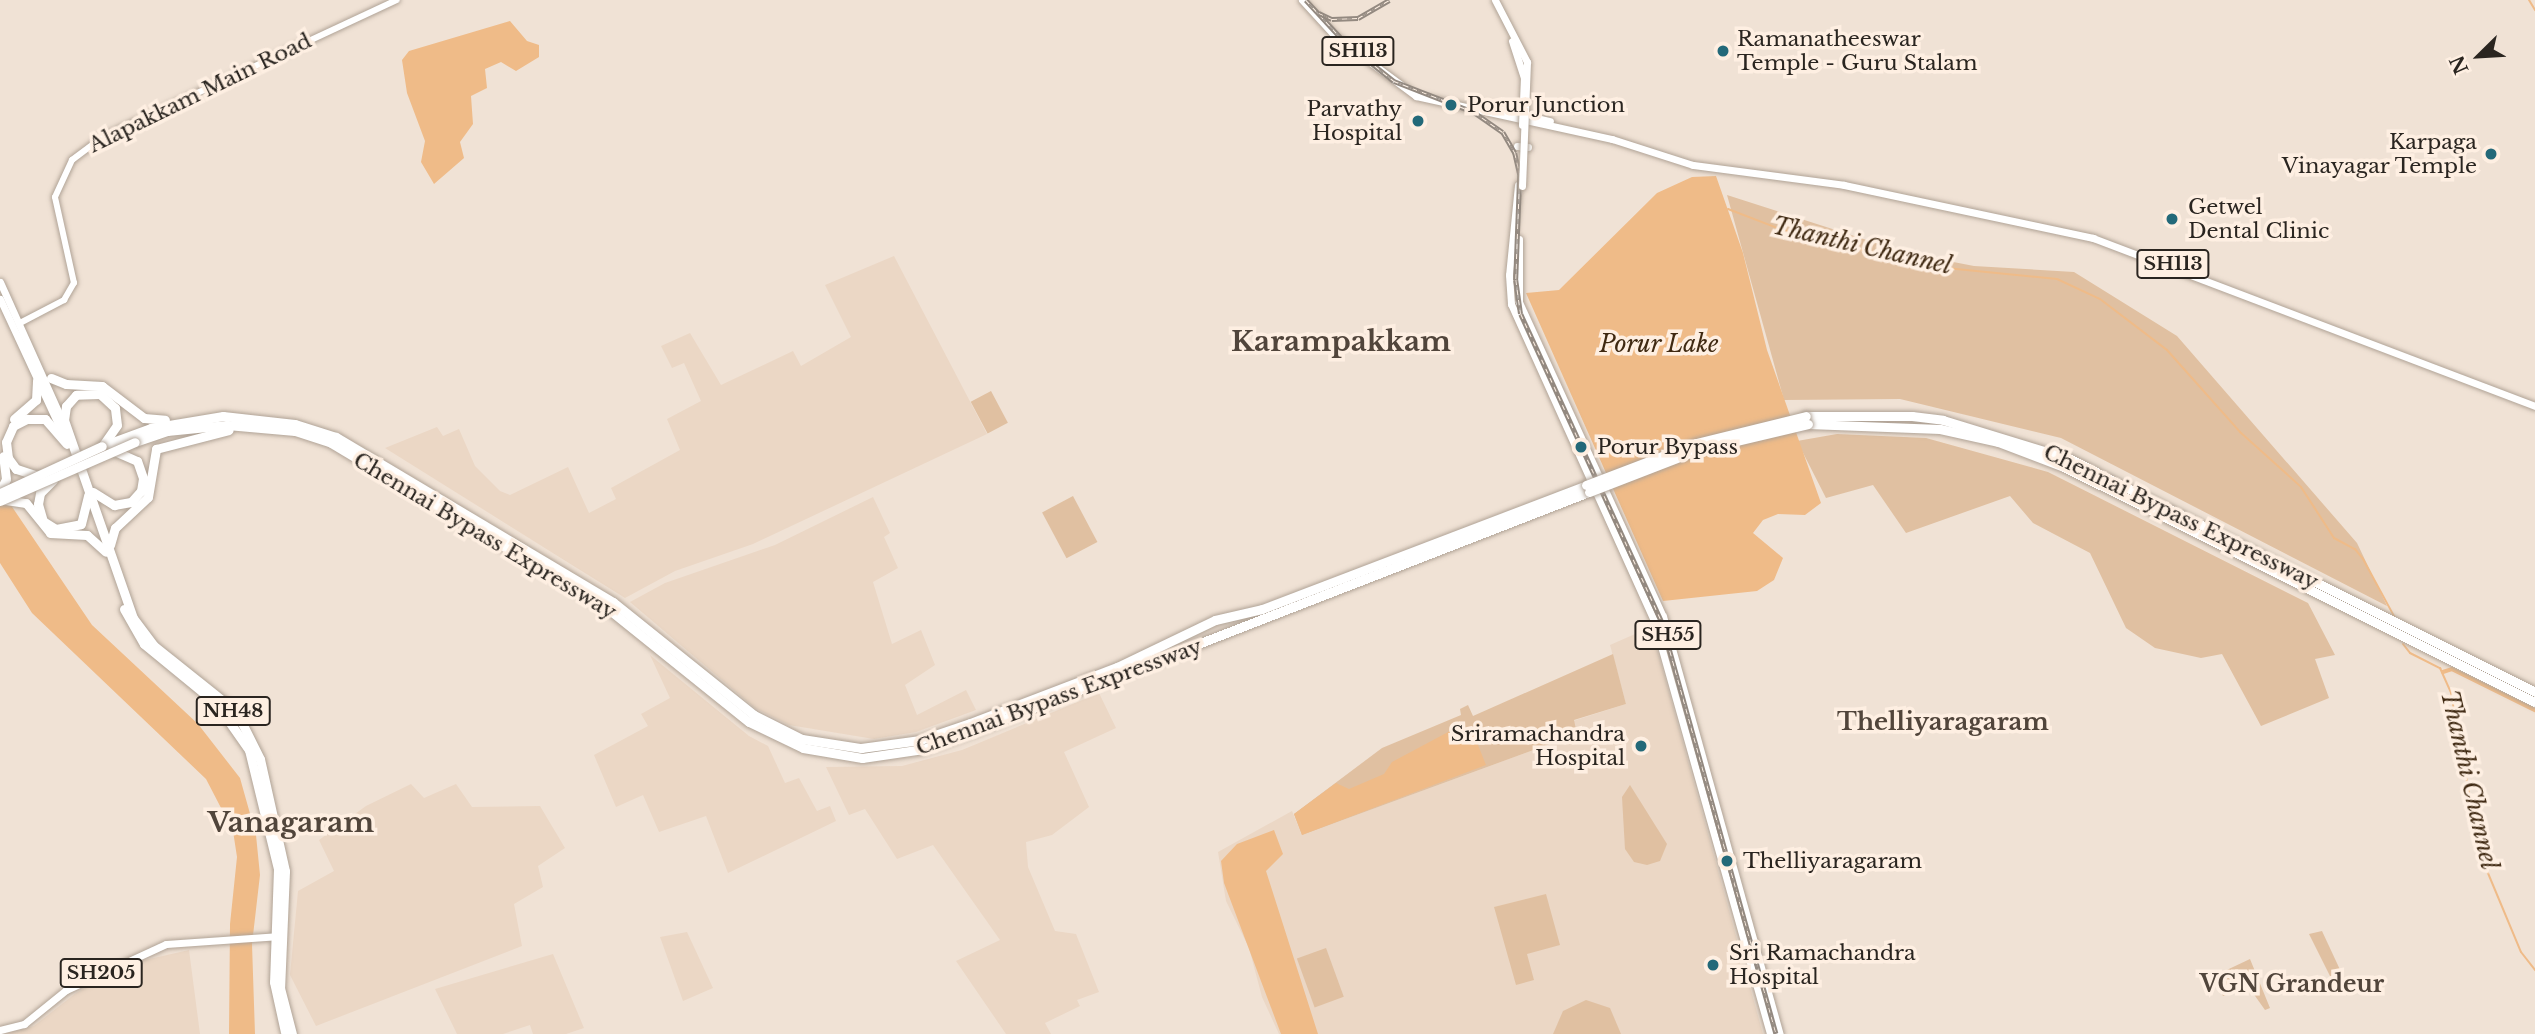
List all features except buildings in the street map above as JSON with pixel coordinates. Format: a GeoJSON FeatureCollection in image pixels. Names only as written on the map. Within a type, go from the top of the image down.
{"type":"FeatureCollection","features":[{"type":"Feature","properties":{"kind":"highway"},"geometry":{"type":"LineString","coordinates":[[51,378],[71,385],[103,386],[153,421],[223,416]]}},
{"type":"Feature","properties":{"kind":"highway"},"geometry":{"type":"LineString","coordinates":[[37,380],[36,400],[27,416],[13,426],[6,447],[16,469],[38,476]]}},
{"type":"Feature","properties":{"kind":"highway"},"geometry":{"type":"LineString","coordinates":[[66,471],[43,489],[38,512],[56,529],[81,524],[89,492],[64,431],[64,412],[69,401],[89,392],[105,397],[116,411],[116,430],[102,446]]}},
{"type":"Feature","properties":{"kind":"highway","name":"Chennai Bypass Expressway"},"geometry":{"type":"LineString","coordinates":[[1807,420],[1912,415],[1943,420],[2070,459],[2535,692]]}},
{"type":"Feature","properties":{"kind":"highway"},"geometry":{"type":"LineString","coordinates":[[0,492],[6,469],[1,438],[7,426],[27,416],[45,419],[64,431]]}},
{"type":"Feature","properties":{"kind":"highway","name":"Chennai Bypass Expressway"},"geometry":{"type":"LineString","coordinates":[[134,438],[223,416],[262,418],[336,437],[610,605],[729,696],[782,731],[829,746],[861,748],[920,740],[1189,635],[1257,615]]}},
{"type":"Feature","properties":{"kind":"highway"},"geometry":{"type":"LineString","coordinates":[[1257,615],[1698,450],[1807,420]]}},
{"type":"Feature","properties":{"kind":"highway","name":"Chennai Bypass Expressway"},"geometry":{"type":"LineString","coordinates":[[1807,420],[1940,429],[1998,442],[2064,467],[2535,702]]}},
{"type":"Feature","properties":{"kind":"highway"},"geometry":{"type":"LineString","coordinates":[[0,501],[14,499],[26,503],[50,533],[90,537],[111,549],[116,528],[148,497],[156,449],[167,442],[261,426]]}},
{"type":"Feature","properties":{"kind":"highway","name":"Chennai Bypass Expressway"},"geometry":{"type":"LineString","coordinates":[[134,438],[167,431],[261,426],[331,443],[610,605]]}},
{"type":"Feature","properties":{"kind":"highway"},"geometry":{"type":"LineString","coordinates":[[0,492],[102,446],[134,438]]}},
{"type":"Feature","properties":{"kind":"highway"},"geometry":{"type":"LineString","coordinates":[[0,501],[134,438]]}},
{"type":"Feature","properties":{"kind":"highway"},"geometry":{"type":"LineString","coordinates":[[89,492],[114,505],[131,502],[141,491],[144,478],[137,461],[112,450]]}},
{"type":"Feature","properties":{"kind":"highway","name":"NH48"},"geometry":{"type":"LineString","coordinates":[[89,492],[130,609],[143,634],[227,704],[254,745],[284,859],[274,990],[286,1034]]}},
{"type":"Feature","properties":{"kind":"highway","name":"NH48"},"geometry":{"type":"LineString","coordinates":[[111,549],[111,581],[137,636],[216,703],[245,742],[277,857],[281,994],[292,1034]]}},
{"type":"Feature","properties":{"kind":"highway","name":"Chennai Bypass Expressway"},"geometry":{"type":"LineString","coordinates":[[627,618],[723,702],[778,738],[830,755],[862,758],[923,749],[1194,647],[1257,615]]}},
{"type":"Feature","properties":{"kind":"highway"},"geometry":{"type":"LineString","coordinates":[[1189,635],[1194,647]]}},
{"type":"Feature","properties":{"kind":"main road","name":"Alapakkam Main Road"},"geometry":{"type":"LineString","coordinates":[[20,323],[64,300],[74,283],[55,197],[70,163],[80,153],[103,137],[397,0]]}},
{"type":"Feature","properties":{"kind":"main road","name":"SH113"},"geometry":{"type":"LineString","coordinates":[[1304,0],[1348,44],[1416,93],[1602,136],[1693,165],[1841,181],[2097,235],[2535,404]]}},
{"type":"Feature","properties":{"kind":"main road","name":"SH55"},"geometry":{"type":"LineString","coordinates":[[1493,0],[1527,62],[1516,251],[1509,291],[1517,324],[1654,621],[1770,1034]]}},
{"type":"Feature","properties":{"kind":"main road"},"geometry":{"type":"LineString","coordinates":[[1517,146],[1528,147]]}},
{"type":"Feature","properties":{"kind":"main road","name":"SH55"},"geometry":{"type":"LineString","coordinates":[[1516,251],[1519,302],[1663,616],[1780,1034]]}},
{"type":"Feature","properties":{"kind":"main road"},"geometry":{"type":"LineString","coordinates":[[0,282],[40,366],[64,431]]}},
{"type":"Feature","properties":{"kind":"main road"},"geometry":{"type":"LineString","coordinates":[[0,299],[64,431]]}},
{"type":"Feature","properties":{"kind":"main road","name":"SH205"},"geometry":{"type":"LineString","coordinates":[[0,1030],[35,1018],[66,990],[135,955],[166,944],[280,938]]}},
{"type":"Feature","properties":{"kind":"shaded area"},"geometry":{"type":"Polygon","coordinates":[[[1727,195],[1907,253],[1974,266],[2074,272],[2177,336],[2357,543],[2387,606],[2061,438],[1900,399],[1784,400],[1727,195]]]}},
{"type":"Feature","properties":{"kind":"shaded area"},"geometry":{"type":"Polygon","coordinates":[[[894,256],[987,434],[753,544],[675,571],[625,598],[385,448],[437,427],[443,436],[459,429],[475,466],[500,491],[510,495],[568,467],[589,513],[616,499],[611,488],[680,450],[667,419],[701,401],[684,363],[672,368],[661,346],[690,333],[721,385],[793,351],[801,366],[851,337],[825,285],[894,256]]]}},
{"type":"Feature","properties":{"kind":"shaded area"},"geometry":{"type":"Polygon","coordinates":[[[991,391],[1008,423],[988,434],[971,402],[991,391]]]}},
{"type":"Feature","properties":{"kind":"shaded area"},"geometry":{"type":"Polygon","coordinates":[[[1837,434],[1926,438],[2048,472],[2308,603],[2335,655],[2315,659],[2329,698],[2261,726],[2222,654],[2201,658],[2155,648],[2126,628],[2090,553],[2033,523],[2010,496],[1906,533],[1873,485],[1826,498],[1797,441],[1837,434]]]}},
{"type":"Feature","properties":{"kind":"shaded area"},"geometry":{"type":"Polygon","coordinates":[[[1073,496],[1097,542],[1067,558],[1042,512],[1073,496]]]}},
{"type":"Feature","properties":{"kind":"shaded area"},"geometry":{"type":"Polygon","coordinates":[[[873,497],[890,533],[884,537],[898,568],[873,582],[892,644],[921,630],[935,665],[905,685],[917,715],[966,690],[976,710],[916,732],[874,739],[789,725],[755,708],[630,602],[665,583],[775,545],[873,497]]]}},
{"type":"Feature","properties":{"kind":"shaded area"},"geometry":{"type":"Polygon","coordinates":[[[1651,627],[1763,1034],[1279,1034],[1262,997],[1249,948],[1226,901],[1218,852],[1292,811],[1302,835],[1577,734],[1573,721],[1626,704],[1610,645],[1651,627]]]}},
{"type":"Feature","properties":{"kind":"shaded area"},"geometry":{"type":"Polygon","coordinates":[[[1613,654],[1626,704],[1574,720],[1577,734],[1302,835],[1294,814],[1382,748],[1461,715],[1460,709],[1468,705],[1473,716],[1613,654]]]}},
{"type":"Feature","properties":{"kind":"shaded area"},"geometry":{"type":"Polygon","coordinates":[[[650,655],[749,736],[768,746],[785,783],[799,778],[817,811],[830,806],[836,821],[728,873],[706,816],[659,832],[643,795],[616,807],[594,755],[648,726],[641,714],[670,698],[650,655]]]}},
{"type":"Feature","properties":{"kind":"shaded area"},"geometry":{"type":"Polygon","coordinates":[[[1099,693],[1116,728],[1064,752],[1089,807],[1052,835],[1026,842],[1028,867],[1055,931],[1076,934],[1099,992],[1077,1000],[1080,1006],[1045,1023],[1051,1034],[1006,1034],[956,961],[1000,940],[933,845],[897,859],[865,809],[849,815],[826,767],[902,766],[962,750],[1099,693]]]}},
{"type":"Feature","properties":{"kind":"shaded area"},"geometry":{"type":"Polygon","coordinates":[[[411,784],[424,798],[456,784],[472,807],[540,806],[565,848],[538,866],[543,887],[514,904],[522,946],[316,1026],[290,975],[298,891],[334,871],[319,840],[366,806],[411,784]]]}},
{"type":"Feature","properties":{"kind":"shaded area"},"geometry":{"type":"Polygon","coordinates":[[[1630,785],[1667,844],[1660,861],[1647,865],[1634,862],[1625,849],[1622,797],[1630,785]]]}},
{"type":"Feature","properties":{"kind":"shaded area"},"geometry":{"type":"Polygon","coordinates":[[[1546,894],[1560,945],[1527,954],[1534,980],[1516,985],[1494,907],[1546,894]]]}},
{"type":"Feature","properties":{"kind":"shaded area"},"geometry":{"type":"Polygon","coordinates":[[[2322,931],[2342,974],[2333,982],[2309,934],[2322,931]]]}},
{"type":"Feature","properties":{"kind":"shaded area"},"geometry":{"type":"Polygon","coordinates":[[[687,932],[713,988],[683,1001],[660,937],[687,932]]]}},
{"type":"Feature","properties":{"kind":"shaded area"},"geometry":{"type":"Polygon","coordinates":[[[1326,948],[1344,997],[1315,1007],[1297,959],[1326,948]]]}},
{"type":"Feature","properties":{"kind":"shaded area"},"geometry":{"type":"Polygon","coordinates":[[[189,950],[200,1034],[4,1034],[34,1026],[76,993],[132,963],[189,950]]]}},
{"type":"Feature","properties":{"kind":"shaded area"},"geometry":{"type":"Polygon","coordinates":[[[553,954],[584,1028],[566,1034],[533,1034],[530,1025],[503,1034],[457,1034],[435,989],[553,954]]]}},
{"type":"Feature","properties":{"kind":"shaded area"},"geometry":{"type":"Polygon","coordinates":[[[2250,959],[2270,1008],[2265,1010],[2248,986],[2223,996],[2214,976],[2250,959]]]}},
{"type":"Feature","properties":{"kind":"shaded area"},"geometry":{"type":"Polygon","coordinates":[[[1586,1000],[1610,1008],[1621,1034],[1553,1034],[1563,1011],[1586,1000]]]}},
{"type":"Feature","properties":{"kind":"water"},"geometry":{"type":"Polygon","coordinates":[[[510,21],[527,41],[539,45],[539,57],[516,71],[501,62],[485,69],[487,88],[471,96],[473,124],[460,142],[464,158],[434,184],[421,162],[425,141],[407,93],[402,60],[409,51],[510,21]]]}},
{"type":"Feature","properties":{"kind":"water","name":"Porur Lake"},"geometry":{"type":"Polygon","coordinates":[[[1716,176],[1743,253],[1767,350],[1821,503],[1805,515],[1778,514],[1763,520],[1753,533],[1783,558],[1774,580],[1757,591],[1663,601],[1526,293],[1559,290],[1657,193],[1692,177],[1716,176]]]}},
{"type":"Feature","properties":{"kind":"water"},"geometry":{"type":"Polygon","coordinates":[[[0,489],[92,625],[198,724],[240,778],[256,835],[260,875],[252,944],[255,1034],[229,1034],[230,924],[237,857],[233,831],[206,779],[32,613],[0,563],[0,489]]]}},
{"type":"Feature","properties":{"kind":"water"},"geometry":{"type":"Polygon","coordinates":[[[1472,730],[1486,765],[1302,835],[1294,814],[1336,783],[1349,789],[1384,774],[1392,762],[1450,731],[1472,730]]]}},
{"type":"Feature","properties":{"kind":"water"},"geometry":{"type":"Polygon","coordinates":[[[1274,830],[1283,854],[1266,871],[1318,1034],[1281,1034],[1224,883],[1221,861],[1237,844],[1274,830]]]}},
{"type":"Feature","properties":{"kind":"waterway"},"geometry":{"type":"LineString","coordinates":[[2529,0],[2535,10]]}},
{"type":"Feature","properties":{"kind":"waterway","name":"Thanthi Channel"},"geometry":{"type":"LineString","coordinates":[[1728,209],[1780,229],[1926,266],[2057,279],[2100,299],[2167,350],[2240,432],[2301,487],[2334,538],[2355,549],[2363,559],[2395,618]]}},
{"type":"Feature","properties":{"kind":"waterway","name":"Thanthi Channel"},"geometry":{"type":"LineString","coordinates":[[2403,644],[2410,653],[2440,668],[2451,693],[2480,854],[2521,952],[2535,970]]}},
{"type":"Feature","properties":{"kind":"waterway"},"geometry":{"type":"LineString","coordinates":[[2443,672],[2452,669],[2535,710]]}},
{"type":"Feature","properties":{"kind":"railway"},"geometry":{"type":"LineString","coordinates":[[1306,0],[1344,41],[1394,81],[1474,112],[1503,132],[1515,153],[1520,174],[1516,280],[1521,314],[1662,622],[1776,1034]]}},
{"type":"Feature","properties":{"kind":"railway"},"geometry":{"type":"LineString","coordinates":[[1319,13],[1332,19],[1358,18],[1389,0]]}},
{"type":"Feature","properties":{"kind":"place","name":"Ramanatheeswar Temple - Guru Stalam"},"geometry":{"type":"Point","coordinates":[1723,51]}},
{"type":"Feature","properties":{"kind":"place","name":"Porur Junction"},"geometry":{"type":"Point","coordinates":[1451,105]}},
{"type":"Feature","properties":{"kind":"place","name":"Parvathy Hospital"},"geometry":{"type":"Point","coordinates":[1418,121]}},
{"type":"Feature","properties":{"kind":"place","name":"Karpaga Vinayagar Temple"},"geometry":{"type":"Point","coordinates":[2491,154]}},
{"type":"Feature","properties":{"kind":"place","name":"Getwel Dental Clinic"},"geometry":{"type":"Point","coordinates":[2172,219]}},
{"type":"Feature","properties":{"kind":"place","name":"Porur Bypass"},"geometry":{"type":"Point","coordinates":[1581,447]}},
{"type":"Feature","properties":{"kind":"place","name":"Sriramachandra Hospital"},"geometry":{"type":"Point","coordinates":[1641,746]}},
{"type":"Feature","properties":{"kind":"place","name":"Thelliyaragaram"},"geometry":{"type":"Point","coordinates":[1727,861]}},
{"type":"Feature","properties":{"kind":"place","name":"Sri Ramachandra Hospital"},"geometry":{"type":"Point","coordinates":[1713,965]}},
{"type":"Feature","properties":{"kind":"district","name":"Karampakkam"},"geometry":{"type":"Point","coordinates":[1341,342]}},
{"type":"Feature","properties":{"kind":"district","name":"Thelliyaragaram"},"geometry":{"type":"Point","coordinates":[1943,722]}},
{"type":"Feature","properties":{"kind":"district","name":"Vanagaram"},"geometry":{"type":"Point","coordinates":[291,823]}},
{"type":"Feature","properties":{"kind":"district","name":"VGN Grandeur"},"geometry":{"type":"Point","coordinates":[2292,984]}}]}
